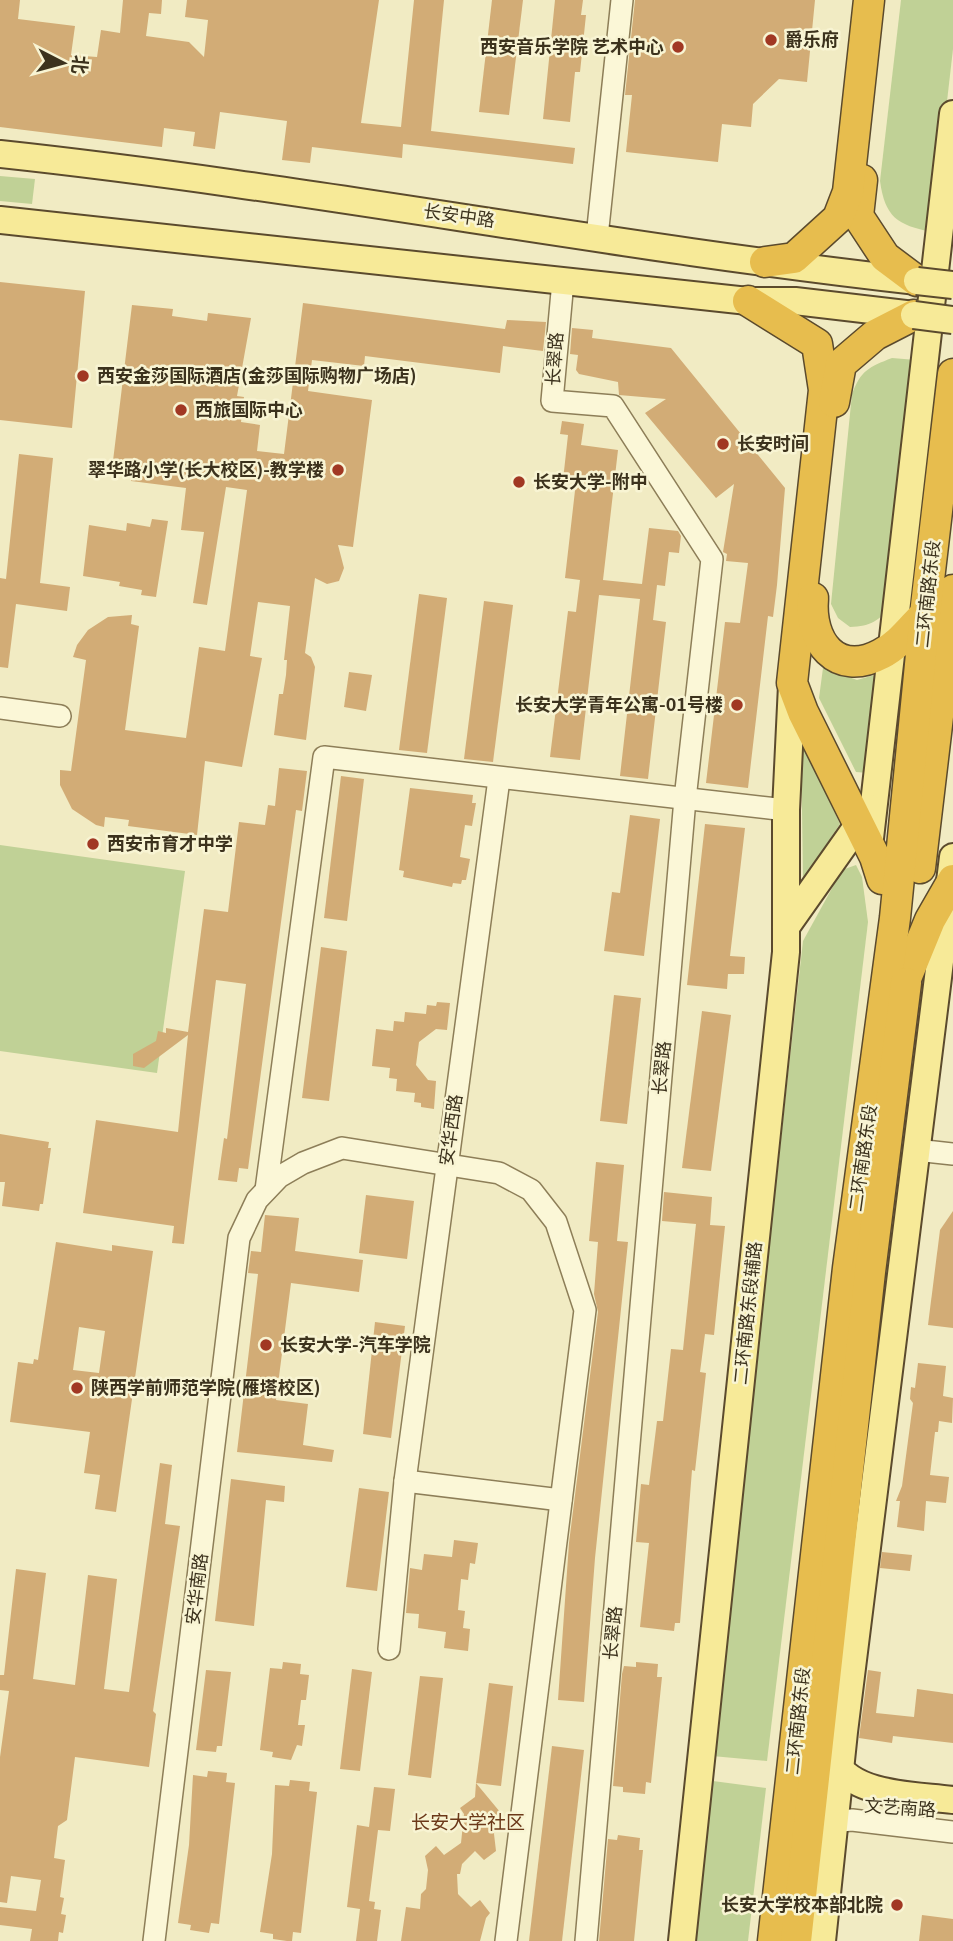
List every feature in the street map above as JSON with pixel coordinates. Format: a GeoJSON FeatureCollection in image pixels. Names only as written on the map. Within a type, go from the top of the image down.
{"type":"FeatureCollection","features":[{"type":"Feature","properties":{"kind":"highway"},"geometry":{"type":"LineString","coordinates":[[765,262],[794,258],[838,218],[848,191],[869,0]]}},
{"type":"Feature","properties":{"kind":"highway"},"geometry":{"type":"LineString","coordinates":[[880,0],[858,216],[885,257],[917,281]]}},
{"type":"Feature","properties":{"kind":"highway"},"geometry":{"type":"LineString","coordinates":[[748,301],[817,344],[824,390],[792,683],[867,825],[882,879]]}},
{"type":"Feature","properties":{"kind":"highway"},"geometry":{"type":"LineString","coordinates":[[914,315],[866,341],[841,364],[835,390],[812,608],[818,641],[838,659],[866,660],[893,646],[921,618]]}},
{"type":"Feature","properties":{"kind":"highway","name":"二环南路东段"},"geometry":{"type":"LineString","coordinates":[[773,1941],[848,1268],[895,918],[921,618],[953,374]]}},
{"type":"Feature","properties":{"kind":"highway","name":"二环南路东段"},"geometry":{"type":"LineString","coordinates":[[796,1941],[827,1817],[821,1722],[870,1272],[953,590]]}},
{"type":"Feature","properties":{"kind":"highway"},"geometry":{"type":"LineString","coordinates":[[757,1941],[790,1634],[882,879],[921,618]]}},
{"type":"Feature","properties":{"kind":"highway"},"geometry":{"type":"LineString","coordinates":[[907,976],[952,874]]}},
{"type":"Feature","properties":{"kind":"highway"},"geometry":{"type":"LineString","coordinates":[[871,976],[878,1042]]}},
{"type":"Feature","properties":{"kind":"main road"},"geometry":{"type":"LineString","coordinates":[[786,927],[867,825],[893,646],[953,114]]}},
{"type":"Feature","properties":{"kind":"main road","name":"长安中路"},"geometry":{"type":"LineString","coordinates":[[0,154],[126,168],[765,262],[953,285]]}},
{"type":"Feature","properties":{"kind":"main road"},"geometry":{"type":"LineString","coordinates":[[0,220],[748,301],[795,301],[953,320]]}},
{"type":"Feature","properties":{"kind":"main road","name":"二环南路东段辅路"},"geometry":{"type":"LineString","coordinates":[[682,1941],[786,927],[786,810],[792,683]]}},
{"type":"Feature","properties":{"kind":"main road"},"geometry":{"type":"LineString","coordinates":[[822,1941],[827,1817],[840,1771],[952,874]]}},
{"type":"Feature","properties":{"kind":"main road"},"geometry":{"type":"LineString","coordinates":[[821,1722],[826,1744],[840,1771]]}},
{"type":"Feature","properties":{"kind":"main road","name":"文艺南路"},"geometry":{"type":"LineString","coordinates":[[840,1771],[851,1780],[872,1787],[953,1800]]}},
{"type":"Feature","properties":{"kind":"main road","name":"文艺南路"},"geometry":{"type":"LineString","coordinates":[[827,1817],[870,1804],[953,1812]]}},
{"type":"Feature","properties":{"kind":"street"},"geometry":{"type":"LineString","coordinates":[[597,237],[622,0]]}},
{"type":"Feature","properties":{"kind":"street","name":"长翠路"},"geometry":{"type":"LineString","coordinates":[[563,281],[552,401],[613,406],[712,559],[685,799],[586,1941]]}},
{"type":"Feature","properties":{"kind":"street"},"geometry":{"type":"LineString","coordinates":[[0,708],[60,716]]}},
{"type":"Feature","properties":{"kind":"street"},"geometry":{"type":"LineString","coordinates":[[267,1190],[324,757],[786,810]]}},
{"type":"Feature","properties":{"kind":"street","name":"安华西路"},"geometry":{"type":"LineString","coordinates":[[389,1649],[405,1481],[499,779]]}},
{"type":"Feature","properties":{"kind":"street"},"geometry":{"type":"LineString","coordinates":[[267,1190],[279,1177],[303,1163],[342,1149],[499,1173],[531,1190],[556,1223],[571,1264],[585,1310],[506,1941]]}},
{"type":"Feature","properties":{"kind":"street"},"geometry":{"type":"LineString","coordinates":[[916,1150],[953,1154]]}},
{"type":"Feature","properties":{"kind":"street","name":"安华南路"},"geometry":{"type":"LineString","coordinates":[[155,1941],[239,1238],[250,1211],[267,1190]]}},
{"type":"Feature","properties":{"kind":"street"},"geometry":{"type":"LineString","coordinates":[[405,1481],[561,1500]]}},
{"type":"Feature","properties":{"kind":"street"},"geometry":{"type":"LineString","coordinates":[[827,1817],[953,1832]]}},
{"type":"Feature","properties":{"kind":"green space"},"geometry":{"type":"Polygon","coordinates":[[[901,0],[953,0],[953,49],[932,232],[910,226],[895,217],[885,203],[880,181],[901,0]]]}},
{"type":"Feature","properties":{"kind":"green space"},"geometry":{"type":"Polygon","coordinates":[[[0,176],[35,179],[32,204],[0,201],[0,176]]]}},
{"type":"Feature","properties":{"kind":"green space"},"geometry":{"type":"Polygon","coordinates":[[[892,358],[916,360],[891,604],[874,622],[850,627],[838,618],[831,604],[852,394],[867,370],[892,358]]]}},
{"type":"Feature","properties":{"kind":"green space"},"geometry":{"type":"Polygon","coordinates":[[[823,668],[857,680],[878,674],[868,773],[856,772],[819,698],[823,668]]]}},
{"type":"Feature","properties":{"kind":"green space"},"geometry":{"type":"Polygon","coordinates":[[[801,739],[840,824],[803,879],[801,739]]]}},
{"type":"Feature","properties":{"kind":"green space"},"geometry":{"type":"Polygon","coordinates":[[[0,845],[185,871],[157,1073],[0,1051],[0,845]]]}},
{"type":"Feature","properties":{"kind":"green space"},"geometry":{"type":"Polygon","coordinates":[[[856,865],[862,877],[868,922],[767,1761],[712,1756],[803,941],[842,870],[856,865]]]}},
{"type":"Feature","properties":{"kind":"green space"},"geometry":{"type":"Polygon","coordinates":[[[713,1781],[766,1788],[748,1941],[695,1941],[713,1781]]]}},
{"type":"Feature","properties":{"kind":"building"},"geometry":{"type":"Polygon","coordinates":[[[0,0],[20,0],[18,19],[75,26],[71,55],[97,57],[101,30],[120,33],[123,0],[162,0],[161,14],[149,13],[146,36],[189,42],[204,57],[208,20],[185,17],[187,0],[379,0],[361,123],[401,127],[414,0],[444,0],[431,131],[575,148],[573,164],[403,144],[402,158],[312,147],[310,163],[282,160],[287,121],[220,112],[215,149],[193,146],[195,132],[164,128],[162,147],[0,127],[0,0]]]}},
{"type":"Feature","properties":{"kind":"building"},"geometry":{"type":"Polygon","coordinates":[[[492,0],[523,0],[509,115],[479,112],[492,0]]]}},
{"type":"Feature","properties":{"kind":"building"},"geometry":{"type":"Polygon","coordinates":[[[555,0],[583,0],[581,15],[586,15],[580,72],[575,72],[570,122],[543,119],[555,0]]]}},
{"type":"Feature","properties":{"kind":"building","name":"西安音乐学院 艺术中心"},"geometry":{"type":"Polygon","coordinates":[[[635,0],[815,0],[807,82],[779,79],[753,104],[751,127],[722,124],[718,162],[626,152],[632,95],[625,95],[635,0]]]}},
{"type":"Feature","properties":{"kind":"building"},"geometry":{"type":"Polygon","coordinates":[[[0,282],[85,291],[72,428],[0,420],[0,282]]]}},
{"type":"Feature","properties":{"kind":"building"},"geometry":{"type":"Polygon","coordinates":[[[303,303],[505,329],[507,320],[546,322],[543,351],[503,346],[500,373],[365,356],[364,366],[312,360],[308,391],[372,400],[353,547],[338,545],[344,568],[339,581],[327,584],[315,578],[305,653],[311,657],[315,667],[306,740],[274,735],[279,694],[283,694],[286,675],[287,660],[284,660],[290,606],[258,602],[250,656],[262,658],[242,767],[205,761],[197,835],[128,826],[129,820],[105,817],[104,827],[96,825],[72,809],[60,785],[60,770],[71,771],[86,660],[73,657],[77,645],[88,630],[108,617],[132,615],[131,624],[139,626],[125,730],[186,738],[199,647],[225,651],[247,490],[226,487],[207,605],[193,603],[204,532],[181,530],[186,488],[131,481],[132,472],[112,469],[132,305],[173,309],[172,316],[207,321],[208,313],[251,318],[237,396],[244,397],[241,422],[260,425],[257,451],[284,454],[303,303]]]}},
{"type":"Feature","properties":{"kind":"building","name":"长安时间"},"geometry":{"type":"Polygon","coordinates":[[[572,328],[593,330],[592,338],[671,348],[785,488],[777,585],[773,617],[768,616],[748,788],[706,783],[725,622],[740,623],[748,563],[726,561],[727,554],[723,552],[734,484],[716,498],[645,413],[666,399],[619,395],[618,382],[579,374],[576,370],[578,355],[570,354],[572,328]]]}},
{"type":"Feature","properties":{"kind":"building"},"geometry":{"type":"Polygon","coordinates":[[[562,421],[584,424],[581,445],[618,450],[603,580],[642,584],[649,528],[678,531],[681,536],[679,553],[669,552],[665,586],[657,585],[653,620],[666,622],[648,779],[620,776],[640,599],[599,595],[580,760],[550,757],[568,611],[576,612],[580,580],[565,578],[576,482],[563,480],[568,435],[560,434],[562,421]]]}},
{"type":"Feature","properties":{"kind":"building"},"geometry":{"type":"Polygon","coordinates":[[[19,454],[53,458],[40,583],[70,587],[67,611],[16,604],[8,668],[0,667],[0,578],[6,579],[19,454]]]}},
{"type":"Feature","properties":{"kind":"building"},"geometry":{"type":"Polygon","coordinates":[[[152,519],[168,521],[156,597],[141,595],[142,590],[119,586],[120,582],[83,576],[89,525],[126,531],[127,523],[150,527],[152,519]]]}},
{"type":"Feature","properties":{"kind":"building"},"geometry":{"type":"Polygon","coordinates":[[[419,594],[447,598],[427,753],[399,750],[419,594]]]}},
{"type":"Feature","properties":{"kind":"building"},"geometry":{"type":"Polygon","coordinates":[[[484,601],[513,605],[493,762],[464,759],[484,601]]]}},
{"type":"Feature","properties":{"kind":"building"},"geometry":{"type":"Polygon","coordinates":[[[349,672],[372,675],[366,711],[344,707],[349,672]]]}},
{"type":"Feature","properties":{"kind":"building"},"geometry":{"type":"Polygon","coordinates":[[[279,768],[307,771],[302,811],[296,810],[248,1169],[239,1168],[237,1182],[218,1180],[224,1138],[227,1139],[246,984],[216,980],[184,1244],[172,1243],[174,1226],[83,1213],[96,1120],[178,1132],[188,1035],[144,1068],[133,1066],[133,1054],[156,1041],[158,1031],[166,1033],[166,1028],[188,1032],[204,909],[228,912],[239,822],[265,825],[268,805],[275,806],[279,768]]]}},
{"type":"Feature","properties":{"kind":"building"},"geometry":{"type":"Polygon","coordinates":[[[341,776],[364,779],[347,921],[324,918],[341,776]]]}},
{"type":"Feature","properties":{"kind":"building"},"geometry":{"type":"Polygon","coordinates":[[[410,788],[473,795],[472,803],[476,803],[472,826],[465,825],[460,857],[470,859],[466,880],[462,880],[461,884],[453,883],[452,887],[403,877],[404,871],[399,870],[410,788]]]}},
{"type":"Feature","properties":{"kind":"building"},"geometry":{"type":"Polygon","coordinates":[[[630,815],[660,819],[644,956],[604,951],[612,892],[620,893],[630,815]]]}},
{"type":"Feature","properties":{"kind":"building"},"geometry":{"type":"Polygon","coordinates":[[[705,824],[745,828],[730,956],[745,957],[744,974],[728,974],[727,989],[687,985],[705,824]]]}},
{"type":"Feature","properties":{"kind":"building"},"geometry":{"type":"Polygon","coordinates":[[[321,947],[347,951],[329,1101],[302,1098],[321,947]]]}},
{"type":"Feature","properties":{"kind":"building"},"geometry":{"type":"Polygon","coordinates":[[[614,995],[641,998],[627,1124],[600,1121],[614,995]]]}},
{"type":"Feature","properties":{"kind":"building"},"geometry":{"type":"Polygon","coordinates":[[[437,1002],[450,1003],[447,1030],[436,1029],[419,1042],[416,1065],[428,1080],[436,1081],[434,1109],[421,1107],[421,1103],[414,1102],[415,1093],[396,1091],[397,1079],[389,1078],[390,1068],[372,1066],[376,1029],[393,1031],[394,1021],[404,1022],[405,1012],[426,1014],[427,1005],[436,1006],[437,1002]]]}},
{"type":"Feature","properties":{"kind":"building"},"geometry":{"type":"Polygon","coordinates":[[[702,1011],[731,1015],[711,1171],[682,1168],[702,1011]]]}},
{"type":"Feature","properties":{"kind":"building"},"geometry":{"type":"Polygon","coordinates":[[[0,1134],[49,1142],[48,1148],[51,1148],[43,1204],[40,1204],[39,1211],[2,1206],[5,1182],[0,1182],[0,1134]]]}},
{"type":"Feature","properties":{"kind":"building"},"geometry":{"type":"Polygon","coordinates":[[[596,1162],[624,1165],[617,1241],[628,1242],[595,1558],[584,1702],[558,1700],[569,1543],[598,1312],[594,1294],[598,1242],[589,1241],[596,1162]]]}},
{"type":"Feature","properties":{"kind":"building"},"geometry":{"type":"Polygon","coordinates":[[[664,1192],[712,1197],[710,1225],[725,1226],[714,1335],[705,1334],[700,1372],[706,1373],[695,1471],[692,1470],[680,1623],[675,1623],[674,1631],[640,1627],[649,1543],[636,1542],[641,1484],[649,1485],[657,1421],[663,1421],[671,1349],[683,1350],[696,1224],[662,1221],[664,1192]]]}},
{"type":"Feature","properties":{"kind":"building"},"geometry":{"type":"Polygon","coordinates":[[[366,1195],[414,1201],[407,1259],[359,1253],[366,1195]]]}},
{"type":"Feature","properties":{"kind":"building"},"geometry":{"type":"Polygon","coordinates":[[[953,1211],[953,1328],[928,1325],[940,1230],[953,1211]]]}},
{"type":"Feature","properties":{"kind":"building","name":"长安大学-汽车学院"},"geometry":{"type":"Polygon","coordinates":[[[265,1215],[299,1218],[295,1251],[363,1260],[359,1292],[291,1283],[276,1400],[308,1404],[303,1445],[334,1450],[332,1462],[237,1452],[258,1274],[248,1273],[251,1251],[261,1252],[265,1215]]]}},
{"type":"Feature","properties":{"kind":"building"},"geometry":{"type":"Polygon","coordinates":[[[56,1242],[112,1251],[112,1245],[153,1251],[116,1512],[95,1509],[100,1475],[84,1473],[90,1432],[10,1422],[18,1362],[33,1364],[34,1359],[38,1360],[56,1242]],[[79,1327],[73,1370],[99,1373],[105,1331],[79,1327]]]}},
{"type":"Feature","properties":{"kind":"building"},"geometry":{"type":"Polygon","coordinates":[[[375,1322],[405,1326],[391,1438],[363,1434],[375,1322]]]}},
{"type":"Feature","properties":{"kind":"building"},"geometry":{"type":"Polygon","coordinates":[[[918,1363],[946,1366],[943,1396],[953,1398],[952,1423],[939,1421],[938,1432],[935,1432],[930,1475],[949,1477],[946,1503],[926,1501],[924,1531],[897,1527],[900,1501],[896,1501],[902,1486],[913,1403],[910,1399],[911,1387],[915,1388],[918,1363]]]}},
{"type":"Feature","properties":{"kind":"building"},"geometry":{"type":"Polygon","coordinates":[[[160,1463],[172,1465],[165,1524],[180,1526],[153,1711],[156,1714],[149,1767],[75,1757],[67,1820],[58,1826],[54,1858],[65,1860],[60,1897],[64,1898],[61,1914],[66,1915],[63,1933],[59,1932],[58,1941],[30,1941],[32,1929],[0,1925],[0,1907],[36,1911],[41,1880],[11,1876],[7,1903],[0,1902],[0,1757],[9,1691],[0,1690],[0,1675],[4,1675],[16,1569],[46,1573],[33,1679],[75,1685],[88,1575],[117,1579],[104,1689],[129,1692],[160,1463]]]}},
{"type":"Feature","properties":{"kind":"building"},"geometry":{"type":"Polygon","coordinates":[[[231,1479],[285,1486],[284,1502],[266,1500],[254,1626],[215,1621],[231,1479]]]}},
{"type":"Feature","properties":{"kind":"building"},"geometry":{"type":"Polygon","coordinates":[[[359,1488],[389,1492],[377,1591],[346,1587],[359,1488]]]}},
{"type":"Feature","properties":{"kind":"building"},"geometry":{"type":"Polygon","coordinates":[[[454,1540],[478,1543],[475,1564],[470,1563],[468,1580],[461,1579],[458,1610],[465,1611],[463,1628],[470,1629],[468,1651],[444,1648],[446,1632],[418,1628],[419,1614],[406,1613],[410,1568],[422,1570],[424,1554],[452,1557],[454,1540]]]}},
{"type":"Feature","properties":{"kind":"building"},"geometry":{"type":"Polygon","coordinates":[[[882,1552],[912,1555],[910,1571],[880,1568],[882,1552]]]}},
{"type":"Feature","properties":{"kind":"building"},"geometry":{"type":"Polygon","coordinates":[[[283,1662],[301,1664],[300,1674],[309,1675],[306,1700],[301,1700],[298,1725],[305,1725],[302,1746],[297,1745],[291,1760],[272,1757],[273,1752],[260,1750],[270,1668],[282,1669],[283,1662]]]}},
{"type":"Feature","properties":{"kind":"building"},"geometry":{"type":"Polygon","coordinates":[[[636,1662],[658,1664],[657,1677],[662,1677],[651,1783],[646,1782],[645,1794],[623,1792],[623,1787],[613,1786],[622,1674],[624,1666],[636,1667],[636,1662]]]}},
{"type":"Feature","properties":{"kind":"building"},"geometry":{"type":"Polygon","coordinates":[[[352,1669],[372,1672],[360,1771],[340,1769],[352,1669]]]}},
{"type":"Feature","properties":{"kind":"building"},"geometry":{"type":"Polygon","coordinates":[[[206,1670],[231,1672],[222,1746],[217,1746],[216,1752],[196,1750],[206,1670]]]}},
{"type":"Feature","properties":{"kind":"building"},"geometry":{"type":"Polygon","coordinates":[[[868,1670],[881,1672],[876,1713],[914,1717],[917,1689],[953,1694],[953,1743],[893,1736],[892,1743],[859,1738],[868,1670]]]}},
{"type":"Feature","properties":{"kind":"building"},"geometry":{"type":"Polygon","coordinates":[[[420,1676],[443,1678],[431,1778],[408,1775],[420,1676]]]}},
{"type":"Feature","properties":{"kind":"building"},"geometry":{"type":"Polygon","coordinates":[[[489,1683],[513,1686],[501,1786],[476,1783],[489,1683]]]}},
{"type":"Feature","properties":{"kind":"building"},"geometry":{"type":"Polygon","coordinates":[[[552,1746],[584,1750],[562,1941],[529,1941],[552,1746]]]}},
{"type":"Feature","properties":{"kind":"building"},"geometry":{"type":"Polygon","coordinates":[[[208,1771],[227,1773],[226,1782],[235,1783],[219,1924],[211,1923],[209,1933],[190,1930],[191,1925],[178,1923],[189,1845],[193,1775],[207,1777],[208,1771]]]}},
{"type":"Feature","properties":{"kind":"building"},"geometry":{"type":"Polygon","coordinates":[[[290,1780],[310,1782],[309,1791],[317,1792],[301,1933],[293,1932],[292,1941],[287,1941],[273,1939],[273,1934],[260,1932],[272,1854],[275,1785],[289,1786],[290,1780]]]}},
{"type":"Feature","properties":{"kind":"building"},"geometry":{"type":"Polygon","coordinates":[[[476,1783],[500,1812],[496,1816],[494,1834],[496,1851],[484,1860],[475,1851],[462,1864],[460,1874],[457,1874],[458,1894],[471,1907],[480,1900],[490,1913],[480,1941],[401,1941],[406,1907],[420,1909],[421,1894],[426,1889],[428,1870],[425,1856],[436,1846],[444,1855],[461,1843],[464,1814],[460,1808],[475,1797],[476,1783]]]}},
{"type":"Feature","properties":{"kind":"building"},"geometry":{"type":"Polygon","coordinates":[[[374,1787],[395,1789],[390,1831],[378,1830],[369,1901],[375,1902],[374,1909],[381,1910],[377,1941],[356,1941],[360,1909],[347,1907],[357,1825],[369,1827],[374,1787]]]}},
{"type":"Feature","properties":{"kind":"building"},"geometry":{"type":"Polygon","coordinates":[[[618,1835],[640,1838],[639,1850],[643,1850],[634,1941],[599,1941],[608,1839],[617,1840],[618,1835]]]}},
{"type":"Feature","properties":{"kind":"building"},"geometry":{"type":"Polygon","coordinates":[[[922,1915],[953,1919],[953,1941],[919,1941],[922,1915]]]}},
{"type":"Feature","properties":{"kind":"place","name":"爵乐府"},"geometry":{"type":"Point","coordinates":[771,40]}},
{"type":"Feature","properties":{"kind":"place","name":"西安音乐学院 艺术中心"},"geometry":{"type":"Point","coordinates":[678,47]}},
{"type":"Feature","properties":{"kind":"place","name":"西安金莎国际酒店(金莎国际购物广场店)"},"geometry":{"type":"Point","coordinates":[83,376]}},
{"type":"Feature","properties":{"kind":"place","name":"西旅国际中心"},"geometry":{"type":"Point","coordinates":[181,410]}},
{"type":"Feature","properties":{"kind":"place","name":"长安时间"},"geometry":{"type":"Point","coordinates":[723,444]}},
{"type":"Feature","properties":{"kind":"place","name":"翠华路小学(长大校区)-教学楼"},"geometry":{"type":"Point","coordinates":[338,470]}},
{"type":"Feature","properties":{"kind":"place","name":"长安大学-附中"},"geometry":{"type":"Point","coordinates":[519,482]}},
{"type":"Feature","properties":{"kind":"place","name":"长安大学青年公寓-01号楼"},"geometry":{"type":"Point","coordinates":[737,705]}},
{"type":"Feature","properties":{"kind":"place","name":"西安市育才中学"},"geometry":{"type":"Point","coordinates":[93,844]}},
{"type":"Feature","properties":{"kind":"place","name":"长安大学-汽车学院"},"geometry":{"type":"Point","coordinates":[266,1345]}},
{"type":"Feature","properties":{"kind":"place","name":"陕西学前师范学院(雁塔校区)"},"geometry":{"type":"Point","coordinates":[77,1388]}},
{"type":"Feature","properties":{"kind":"place","name":"长安大学校本部北院"},"geometry":{"type":"Point","coordinates":[897,1905]}},
{"type":"Feature","properties":{"kind":"district","name":"长安大学社区"},"geometry":{"type":"Point","coordinates":[468,1822]}}]}
